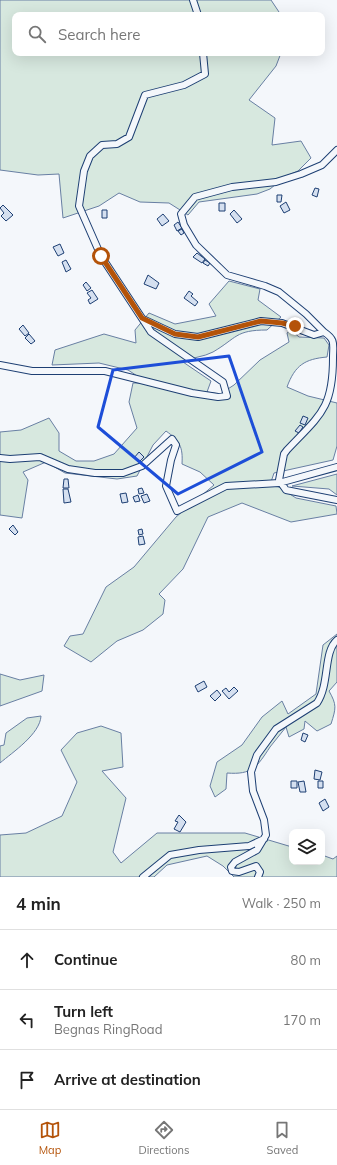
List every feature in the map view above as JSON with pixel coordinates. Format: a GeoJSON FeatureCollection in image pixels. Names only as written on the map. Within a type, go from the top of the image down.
{"type":"FeatureCollection","features":[{"type":"Feature","properties":{"kind":"street"},"geometry":{"type":"LineString","coordinates":[[193,0],[197,12]]}},
{"type":"Feature","properties":{"kind":"street"},"geometry":{"type":"LineString","coordinates":[[0,365],[32,371],[105,371],[192,393],[218,397],[227,396],[223,382],[179,353],[151,332],[101,256],[78,206],[84,171],[90,156],[102,145],[117,144],[128,137],[145,95],[184,85],[205,74],[203,56]]}},
{"type":"Feature","properties":{"kind":"street"},"geometry":{"type":"LineString","coordinates":[[279,482],[286,450],[315,420],[329,399],[333,374],[334,343],[330,336],[279,292],[227,274],[196,245],[184,225],[181,214],[195,197],[232,187],[276,182],[295,176],[322,165],[337,150]]}},
{"type":"Feature","properties":{"kind":"street"},"geometry":{"type":"LineString","coordinates":[[142,318],[175,334],[198,337],[261,321],[282,323],[314,335],[324,332]]}},
{"type":"Feature","properties":{"kind":"street"},"geometry":{"type":"LineString","coordinates":[[0,458],[10,459],[40,457],[68,469],[95,473],[123,473],[142,466],[172,439],[176,445],[171,460],[166,486],[177,510],[226,486],[279,482],[337,467]]}},
{"type":"Feature","properties":{"kind":"street"},"geometry":{"type":"LineString","coordinates":[[279,482],[286,490],[337,500]]}},
{"type":"Feature","properties":{"kind":"street"},"geometry":{"type":"LineString","coordinates":[[258,877],[260,872],[256,866],[239,872],[232,871],[231,867],[235,862],[257,850],[264,839],[266,831],[252,784],[251,772],[255,760],[276,728],[317,703],[321,697],[327,676],[329,654],[332,646],[337,640]]}},
{"type":"Feature","properties":{"kind":"street"},"geometry":{"type":"LineString","coordinates":[[143,877],[170,855],[199,850],[249,846],[264,839]]}},
{"type":"Feature","properties":{"kind":"highlighted area"},"geometry":{"type":"Polygon","coordinates":[[[229,356],[262,452],[178,494],[98,427],[113,370],[229,356]]]}},
{"type":"Feature","properties":{"kind":"shaded area"},"geometry":{"type":"Polygon","coordinates":[[[0,0],[271,0],[279,12],[12,12],[12,56],[280,56],[276,66],[249,100],[275,118],[272,145],[301,141],[311,158],[298,171],[286,176],[270,189],[257,194],[199,202],[188,215],[169,203],[140,202],[119,193],[99,206],[63,218],[59,174],[38,175],[0,170],[0,0]]]}},
{"type":"Feature","properties":{"kind":"shaded area"},"geometry":{"type":"Polygon","coordinates":[[[229,281],[260,289],[258,300],[281,317],[267,330],[256,330],[242,333],[213,352],[183,362],[211,381],[207,392],[220,394],[234,385],[260,360],[289,342],[287,333],[291,330],[299,337],[324,338],[329,345],[327,357],[313,359],[302,364],[297,368],[287,387],[308,396],[337,403],[337,446],[333,460],[274,473],[271,482],[296,498],[336,506],[337,514],[291,522],[242,503],[208,517],[183,569],[159,594],[165,600],[163,614],[143,630],[117,641],[91,662],[64,646],[70,636],[83,634],[106,587],[134,567],[176,517],[214,485],[200,472],[182,464],[180,445],[175,438],[166,431],[153,445],[137,476],[117,479],[65,473],[46,462],[23,472],[28,480],[22,518],[0,515],[0,432],[21,430],[49,418],[59,433],[59,451],[76,461],[94,461],[114,454],[137,428],[129,402],[133,383],[148,383],[128,370],[99,363],[52,365],[55,350],[104,334],[136,343],[135,330],[149,313],[175,324],[216,316],[209,304],[229,281]]]}},
{"type":"Feature","properties":{"kind":"shaded area"},"geometry":{"type":"Polygon","coordinates":[[[337,474],[337,495],[329,489],[292,486],[337,474]]]}},
{"type":"Feature","properties":{"kind":"shaded area"},"geometry":{"type":"Polygon","coordinates":[[[337,634],[337,682],[329,691],[335,707],[331,724],[317,731],[305,721],[304,729],[289,737],[286,727],[257,765],[242,773],[227,773],[226,789],[215,797],[210,786],[217,762],[242,745],[262,717],[282,701],[288,714],[316,694],[323,645],[337,634]]]}},
{"type":"Feature","properties":{"kind":"shaded area"},"geometry":{"type":"Polygon","coordinates":[[[0,674],[20,680],[44,675],[42,691],[0,706],[0,674]]]}},
{"type":"Feature","properties":{"kind":"shaded area"},"geometry":{"type":"Polygon","coordinates":[[[41,716],[36,729],[31,736],[0,763],[0,746],[4,745],[6,733],[27,718],[41,716]]]}},
{"type":"Feature","properties":{"kind":"shaded area"},"geometry":{"type":"Polygon","coordinates":[[[101,726],[121,733],[123,767],[102,771],[126,798],[113,852],[121,863],[157,833],[245,833],[289,846],[289,865],[325,865],[325,856],[333,859],[337,856],[337,877],[234,877],[223,866],[207,856],[167,865],[154,877],[0,877],[0,835],[26,833],[62,816],[77,782],[61,750],[77,733],[101,726]]]}},
{"type":"Feature","properties":{"kind":"building"},"geometry":{"type":"Polygon","coordinates":[[[315,188],[319,189],[317,197],[312,195],[315,188]]]}},
{"type":"Feature","properties":{"kind":"building"},"geometry":{"type":"Polygon","coordinates":[[[277,195],[282,195],[281,202],[277,202],[277,195]]]}},
{"type":"Feature","properties":{"kind":"building"},"geometry":{"type":"Polygon","coordinates":[[[286,202],[290,210],[284,213],[280,206],[286,202]]]}},
{"type":"Feature","properties":{"kind":"building"},"geometry":{"type":"Polygon","coordinates":[[[219,203],[225,203],[225,211],[219,211],[219,203]]]}},
{"type":"Feature","properties":{"kind":"building"},"geometry":{"type":"Polygon","coordinates":[[[3,205],[13,215],[6,221],[1,216],[4,213],[0,208],[3,205]]]}},
{"type":"Feature","properties":{"kind":"building"},"geometry":{"type":"Polygon","coordinates":[[[102,210],[107,210],[107,218],[102,218],[102,210]]]}},
{"type":"Feature","properties":{"kind":"building"},"geometry":{"type":"Polygon","coordinates":[[[234,210],[242,219],[237,223],[230,214],[234,210]]]}},
{"type":"Feature","properties":{"kind":"building"},"geometry":{"type":"Polygon","coordinates":[[[163,214],[169,221],[162,226],[157,219],[163,214]]]}},
{"type":"Feature","properties":{"kind":"building"},"geometry":{"type":"Polygon","coordinates":[[[178,222],[182,228],[177,231],[174,225],[178,222]]]}},
{"type":"Feature","properties":{"kind":"building"},"geometry":{"type":"Polygon","coordinates":[[[182,229],[184,233],[181,235],[178,231],[182,229]]]}},
{"type":"Feature","properties":{"kind":"building"},"geometry":{"type":"Polygon","coordinates":[[[60,244],[64,253],[58,256],[53,247],[60,244]]]}},
{"type":"Feature","properties":{"kind":"building"},"geometry":{"type":"Polygon","coordinates":[[[197,253],[205,259],[202,263],[193,257],[197,253]]]}},
{"type":"Feature","properties":{"kind":"building"},"geometry":{"type":"Polygon","coordinates":[[[66,260],[71,269],[66,272],[62,262],[66,260]]]}},
{"type":"Feature","properties":{"kind":"building"},"geometry":{"type":"Polygon","coordinates":[[[205,260],[210,263],[208,266],[203,263],[205,260]]]}},
{"type":"Feature","properties":{"kind":"building"},"geometry":{"type":"Polygon","coordinates":[[[148,275],[159,283],[156,289],[144,284],[148,275]]]}},
{"type":"Feature","properties":{"kind":"building"},"geometry":{"type":"Polygon","coordinates":[[[86,282],[91,288],[87,291],[83,285],[86,282]]]}},
{"type":"Feature","properties":{"kind":"building"},"geometry":{"type":"Polygon","coordinates":[[[92,290],[98,299],[90,304],[88,300],[91,298],[87,293],[92,290]]]}},
{"type":"Feature","properties":{"kind":"building"},"geometry":{"type":"Polygon","coordinates":[[[189,291],[193,294],[191,296],[198,302],[195,306],[184,298],[189,291]]]}},
{"type":"Feature","properties":{"kind":"building"},"geometry":{"type":"Polygon","coordinates":[[[23,325],[29,333],[25,336],[19,329],[23,325]]]}},
{"type":"Feature","properties":{"kind":"building"},"geometry":{"type":"Polygon","coordinates":[[[29,334],[35,341],[31,344],[25,338],[29,334]]]}},
{"type":"Feature","properties":{"kind":"building"},"geometry":{"type":"Polygon","coordinates":[[[303,416],[308,418],[305,425],[300,423],[303,416]]]}},
{"type":"Feature","properties":{"kind":"building"},"geometry":{"type":"Polygon","coordinates":[[[300,425],[303,427],[299,433],[295,431],[300,425]]]}},
{"type":"Feature","properties":{"kind":"building"},"geometry":{"type":"Polygon","coordinates":[[[139,452],[144,457],[139,462],[134,458],[139,452]]]}},
{"type":"Feature","properties":{"kind":"building"},"geometry":{"type":"Polygon","coordinates":[[[64,479],[68,479],[69,488],[63,488],[64,479]]]}},
{"type":"Feature","properties":{"kind":"building"},"geometry":{"type":"Polygon","coordinates":[[[142,488],[144,493],[139,494],[138,489],[142,488]]]}},
{"type":"Feature","properties":{"kind":"building"},"geometry":{"type":"Polygon","coordinates":[[[63,489],[68,489],[71,502],[64,503],[63,489]]]}},
{"type":"Feature","properties":{"kind":"building"},"geometry":{"type":"Polygon","coordinates":[[[126,493],[128,502],[122,503],[120,494],[126,493]]]}},
{"type":"Feature","properties":{"kind":"building"},"geometry":{"type":"Polygon","coordinates":[[[147,494],[150,501],[144,503],[141,496],[147,494]]]}},
{"type":"Feature","properties":{"kind":"building"},"geometry":{"type":"Polygon","coordinates":[[[138,495],[140,501],[135,502],[133,497],[138,495]]]}},
{"type":"Feature","properties":{"kind":"building"},"geometry":{"type":"Polygon","coordinates":[[[13,525],[18,532],[15,535],[9,529],[13,525]]]}},
{"type":"Feature","properties":{"kind":"building"},"geometry":{"type":"Polygon","coordinates":[[[142,529],[143,534],[139,535],[138,530],[142,529]]]}},
{"type":"Feature","properties":{"kind":"building"},"geometry":{"type":"Polygon","coordinates":[[[143,536],[145,544],[139,545],[138,537],[143,536]]]}},
{"type":"Feature","properties":{"kind":"building"},"geometry":{"type":"Polygon","coordinates":[[[204,681],[207,687],[198,692],[195,686],[204,681]]]}},
{"type":"Feature","properties":{"kind":"building"},"geometry":{"type":"Polygon","coordinates":[[[234,687],[238,691],[229,699],[222,691],[226,688],[229,692],[234,687]]]}},
{"type":"Feature","properties":{"kind":"building"},"geometry":{"type":"Polygon","coordinates":[[[217,690],[221,695],[215,701],[210,696],[217,690]]]}},
{"type":"Feature","properties":{"kind":"building"},"geometry":{"type":"Polygon","coordinates":[[[303,733],[308,735],[305,742],[301,740],[303,733]]]}},
{"type":"Feature","properties":{"kind":"building"},"geometry":{"type":"Polygon","coordinates":[[[315,770],[322,772],[320,780],[314,779],[315,770]]]}},
{"type":"Feature","properties":{"kind":"building"},"geometry":{"type":"Polygon","coordinates":[[[291,781],[297,781],[297,788],[291,788],[291,781]]]}},
{"type":"Feature","properties":{"kind":"building"},"geometry":{"type":"Polygon","coordinates":[[[304,781],[306,792],[300,792],[298,782],[304,781]]]}},
{"type":"Feature","properties":{"kind":"building"},"geometry":{"type":"Polygon","coordinates":[[[318,781],[323,781],[323,788],[318,788],[318,781]]]}},
{"type":"Feature","properties":{"kind":"building"},"geometry":{"type":"Polygon","coordinates":[[[325,799],[329,807],[323,811],[319,803],[325,799]]]}},
{"type":"Feature","properties":{"kind":"building"},"geometry":{"type":"Polygon","coordinates":[[[179,815],[186,822],[180,832],[174,829],[178,822],[175,821],[179,815]]]}},
{"type":"Feature","properties":{"kind":"route"},"geometry":{"type":"LineString","coordinates":[[101,256],[112,276],[142,318],[175,334],[198,337],[261,321],[295,326]]}}]}
